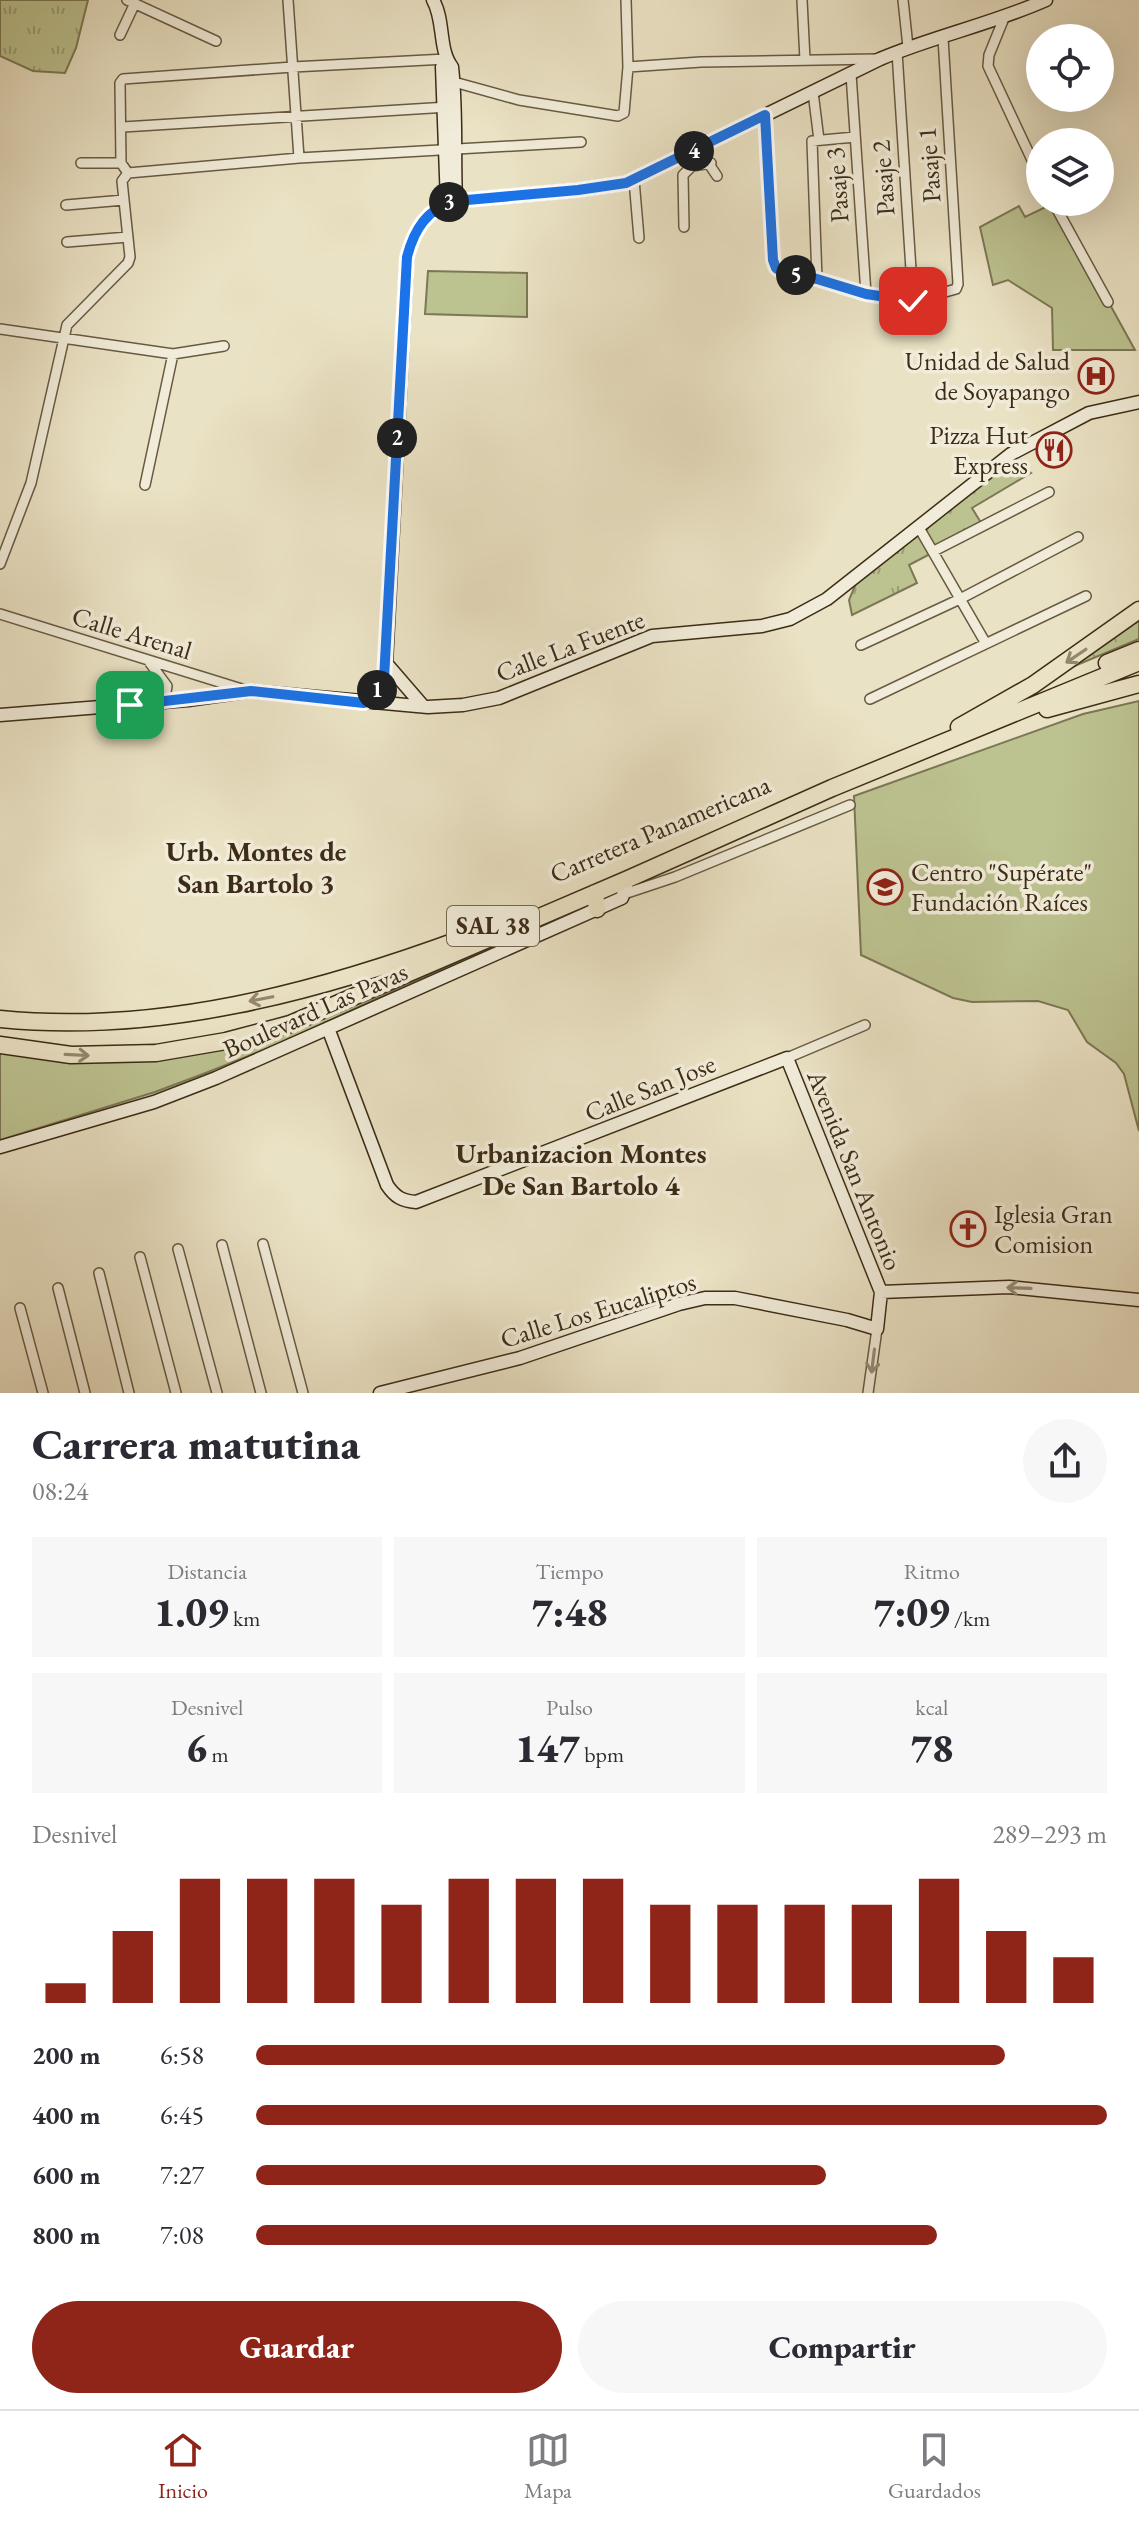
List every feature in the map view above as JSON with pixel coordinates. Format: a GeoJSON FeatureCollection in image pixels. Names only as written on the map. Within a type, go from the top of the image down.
{"type":"FeatureCollection","features":[{"type":"Feature","properties":{"kind":"highway"},"geometry":{"type":"LineString","coordinates":[[958,727],[1033,685],[1139,610]]}},
{"type":"Feature","properties":{"kind":"highway","name":"SAL 38"},"geometry":{"type":"LineString","coordinates":[[958,727],[1139,650]]}},
{"type":"Feature","properties":{"kind":"highway","name":"SAL 38"},"geometry":{"type":"LineString","coordinates":[[931,747],[1139,662]]}},
{"type":"Feature","properties":{"kind":"highway"},"geometry":{"type":"LineString","coordinates":[[931,747],[1032,713],[1139,684]]}},
{"type":"Feature","properties":{"kind":"highway","name":"Carretera Panamericana"},"geometry":{"type":"LineString","coordinates":[[0,1019],[60,1023],[164,1015],[278,996],[350,978],[470,935],[958,727]]}},
{"type":"Feature","properties":{"kind":"highway","name":"Carretera Panamericana"},"geometry":{"type":"LineString","coordinates":[[0,1045],[71,1055],[126,1055],[191,1048],[261,1033],[596,901],[723,835],[931,747]]}},
{"type":"Feature","properties":{"kind":"street"},"geometry":{"type":"LineString","coordinates":[[288,0],[299,158]]}},
{"type":"Feature","properties":{"kind":"street"},"geometry":{"type":"LineString","coordinates":[[433,0],[440,16],[446,59],[452,67],[454,82],[449,106]]}},
{"type":"Feature","properties":{"kind":"street"},"geometry":{"type":"LineString","coordinates":[[454,82],[519,100],[618,116],[624,113],[628,67],[626,0]]}},
{"type":"Feature","properties":{"kind":"street"},"geometry":{"type":"LineString","coordinates":[[802,0],[805,60]]}},
{"type":"Feature","properties":{"kind":"street","name":"Pasaje 2"},"geometry":{"type":"LineString","coordinates":[[903,0],[902,50],[913,301]]}},
{"type":"Feature","properties":{"kind":"street"},"geometry":{"type":"LineString","coordinates":[[384,703],[407,257],[412,237],[423,221],[451,202],[578,190],[634,180],[880,59],[1004,18],[1046,0]]}},
{"type":"Feature","properties":{"kind":"street"},"geometry":{"type":"LineString","coordinates":[[120,35],[131,2],[216,41]]}},
{"type":"Feature","properties":{"kind":"street"},"geometry":{"type":"LineString","coordinates":[[1004,18],[989,55],[988,66],[1026,147]]}},
{"type":"Feature","properties":{"kind":"street","name":"Pasaje 1"},"geometry":{"type":"LineString","coordinates":[[913,301],[956,289],[958,284],[943,38]]}},
{"type":"Feature","properties":{"kind":"street"},"geometry":{"type":"LineString","coordinates":[[128,173],[121,163],[123,127],[120,83],[123,79],[446,59]]}},
{"type":"Feature","properties":{"kind":"street"},"geometry":{"type":"LineString","coordinates":[[446,59],[442,67],[449,106],[451,202]]}},
{"type":"Feature","properties":{"kind":"street"},"geometry":{"type":"LineString","coordinates":[[628,67],[880,59]]}},
{"type":"Feature","properties":{"kind":"street","name":"Pasaje 3"},"geometry":{"type":"LineString","coordinates":[[851,74],[866,294]]}},
{"type":"Feature","properties":{"kind":"street"},"geometry":{"type":"LineString","coordinates":[[813,92],[817,279]]}},
{"type":"Feature","properties":{"kind":"street"},"geometry":{"type":"LineString","coordinates":[[123,127],[449,106]]}},
{"type":"Feature","properties":{"kind":"street"},"geometry":{"type":"LineString","coordinates":[[765,115],[773,260],[776,268],[866,294],[913,301]]}},
{"type":"Feature","properties":{"kind":"street"},"geometry":{"type":"LineString","coordinates":[[816,141],[855,137]]}},
{"type":"Feature","properties":{"kind":"street"},"geometry":{"type":"LineString","coordinates":[[0,564],[31,483],[67,325],[128,263],[122,181],[128,173],[299,158],[581,142]]}},
{"type":"Feature","properties":{"kind":"street"},"geometry":{"type":"LineString","coordinates":[[699,149],[717,176]]}},
{"type":"Feature","properties":{"kind":"street"},"geometry":{"type":"LineString","coordinates":[[81,163],[121,163]]}},
{"type":"Feature","properties":{"kind":"street"},"geometry":{"type":"LineString","coordinates":[[684,227],[683,175],[692,166],[711,163]]}},
{"type":"Feature","properties":{"kind":"street"},"geometry":{"type":"LineString","coordinates":[[634,180],[639,238]]}},
{"type":"Feature","properties":{"kind":"street"},"geometry":{"type":"LineString","coordinates":[[66,205],[124,200]]}},
{"type":"Feature","properties":{"kind":"street"},"geometry":{"type":"LineString","coordinates":[[1061,216],[1108,302]]}},
{"type":"Feature","properties":{"kind":"street"},"geometry":{"type":"LineString","coordinates":[[67,242],[128,237]]}},
{"type":"Feature","properties":{"kind":"street"},"geometry":{"type":"LineString","coordinates":[[0,329],[173,354],[224,346]]}},
{"type":"Feature","properties":{"kind":"street"},"geometry":{"type":"LineString","coordinates":[[145,485],[173,354]]}},
{"type":"Feature","properties":{"kind":"street","name":"Calle La Fuente"},"geometry":{"type":"LineString","coordinates":[[0,715],[159,703],[251,691],[364,703],[463,705],[499,698],[652,636],[762,626],[790,619],[827,599],[999,463],[1089,413],[1139,402]]}},
{"type":"Feature","properties":{"kind":"street"},"geometry":{"type":"LineString","coordinates":[[934,551],[1049,492]]}},
{"type":"Feature","properties":{"kind":"street"},"geometry":{"type":"LineString","coordinates":[[918,526],[985,642]]}},
{"type":"Feature","properties":{"kind":"street"},"geometry":{"type":"LineString","coordinates":[[861,645],[960,599],[1078,537]]}},
{"type":"Feature","properties":{"kind":"street"},"geometry":{"type":"LineString","coordinates":[[870,699],[1086,596]]}},
{"type":"Feature","properties":{"kind":"street","name":"Calle Arenal"},"geometry":{"type":"LineString","coordinates":[[0,614],[251,691]]}},
{"type":"Feature","properties":{"kind":"street"},"geometry":{"type":"LineString","coordinates":[[150,662],[167,686],[165,698],[159,703]]}},
{"type":"Feature","properties":{"kind":"street"},"geometry":{"type":"LineString","coordinates":[[385,662],[423,706]]}},
{"type":"Feature","properties":{"kind":"street"},"geometry":{"type":"LineString","coordinates":[[364,703],[384,679]]}},
{"type":"Feature","properties":{"kind":"street"},"geometry":{"type":"LineString","coordinates":[[626,886],[675,877],[850,805]]}},
{"type":"Feature","properties":{"kind":"street","name":"Boulevard Las Pavas"},"geometry":{"type":"LineString","coordinates":[[0,1147],[154,1102],[282,1050],[596,901]]}},
{"type":"Feature","properties":{"kind":"street","name":"Calle San Jose"},"geometry":{"type":"LineString","coordinates":[[328,1028],[387,1185],[393,1194],[409,1202],[424,1201],[865,1025]]}},
{"type":"Feature","properties":{"kind":"street","name":"Avenida San Antonio"},"geometry":{"type":"LineString","coordinates":[[787,1058],[881,1292],[868,1393]]}},
{"type":"Feature","properties":{"kind":"street"},"geometry":{"type":"LineString","coordinates":[[263,1244],[303,1393]]}},
{"type":"Feature","properties":{"kind":"street"},"geometry":{"type":"LineString","coordinates":[[222,1245],[261,1393]]}},
{"type":"Feature","properties":{"kind":"street"},"geometry":{"type":"LineString","coordinates":[[178,1249],[217,1393]]}},
{"type":"Feature","properties":{"kind":"street"},"geometry":{"type":"LineString","coordinates":[[140,1257],[176,1393]]}},
{"type":"Feature","properties":{"kind":"street"},"geometry":{"type":"LineString","coordinates":[[99,1273],[129,1393]]}},
{"type":"Feature","properties":{"kind":"street"},"geometry":{"type":"LineString","coordinates":[[881,1292],[1009,1287],[1139,1300]]}},
{"type":"Feature","properties":{"kind":"street"},"geometry":{"type":"LineString","coordinates":[[58,1288],[85,1393]]}},
{"type":"Feature","properties":{"kind":"street","name":"Calle Los Eucaliptos"},"geometry":{"type":"LineString","coordinates":[[380,1393],[520,1358],[705,1298],[746,1300],[877,1329]]}},
{"type":"Feature","properties":{"kind":"street"},"geometry":{"type":"LineString","coordinates":[[20,1308],[43,1393]]}},
{"type":"Feature","properties":{"kind":"green space"},"geometry":{"type":"Polygon","coordinates":[[[0,0],[88,0],[76,48],[65,73],[33,71],[0,56],[0,0]]]}},
{"type":"Feature","properties":{"kind":"green space"},"geometry":{"type":"Polygon","coordinates":[[[1019,206],[1025,217],[1061,216],[1135,350],[1053,350],[1052,308],[1008,280],[993,285],[980,227],[1019,206]]]}},
{"type":"Feature","properties":{"kind":"green space"},"geometry":{"type":"Polygon","coordinates":[[[428,271],[527,273],[527,317],[425,314],[428,271]]]}},
{"type":"Feature","properties":{"kind":"green space"},"geometry":{"type":"Polygon","coordinates":[[[1013,460],[1031,473],[972,508],[983,526],[936,550],[925,529],[931,521],[1013,460]]]}},
{"type":"Feature","properties":{"kind":"green space"},"geometry":{"type":"Polygon","coordinates":[[[921,533],[932,553],[909,565],[917,583],[852,615],[849,600],[857,581],[921,533]]]}},
{"type":"Feature","properties":{"kind":"green space"},"geometry":{"type":"Polygon","coordinates":[[[1139,619],[1139,639],[1053,675],[1139,619]]]}},
{"type":"Feature","properties":{"kind":"green space"},"geometry":{"type":"Polygon","coordinates":[[[1139,701],[1139,1131],[1124,1074],[1116,1063],[1087,1042],[1068,1010],[1038,1001],[972,1002],[953,998],[861,955],[854,796],[1083,714],[1139,701]]]}},
{"type":"Feature","properties":{"kind":"green space"},"geometry":{"type":"Polygon","coordinates":[[[595,893],[598,903],[410,983],[279,1044],[155,1092],[0,1140],[0,1044],[48,1053],[226,1041],[595,893]]]}},
{"type":"Feature","properties":{"kind":"place","name":"Unidad de Salud de Soyapango"},"geometry":{"type":"Point","coordinates":[1096,376]}},
{"type":"Feature","properties":{"kind":"place","name":"Pizza Hut Express"},"geometry":{"type":"Point","coordinates":[1054,450]}},
{"type":"Feature","properties":{"kind":"place","name":"Centro \"Supérate\" Fundación Raíces"},"geometry":{"type":"Point","coordinates":[885,887]}},
{"type":"Feature","properties":{"kind":"place","name":"Iglesia Gran Comision"},"geometry":{"type":"Point","coordinates":[968,1229]}},
{"type":"Feature","properties":{"kind":"district","name":"Urb. Montes de San Bartolo 3"},"geometry":{"type":"Point","coordinates":[256,867]}},
{"type":"Feature","properties":{"kind":"district","name":"Urbanizacion Montes De San Bartolo 4"},"geometry":{"type":"Point","coordinates":[581,1169]}},
{"type":"Feature","properties":{"kind":"route"},"geometry":{"type":"LineString","coordinates":[[130,705],[251,691],[364,703],[384,679],[407,257],[412,237],[423,221],[439,207],[456,201],[626,183],[765,115],[773,260],[776,268],[866,294],[913,301]]}}]}
